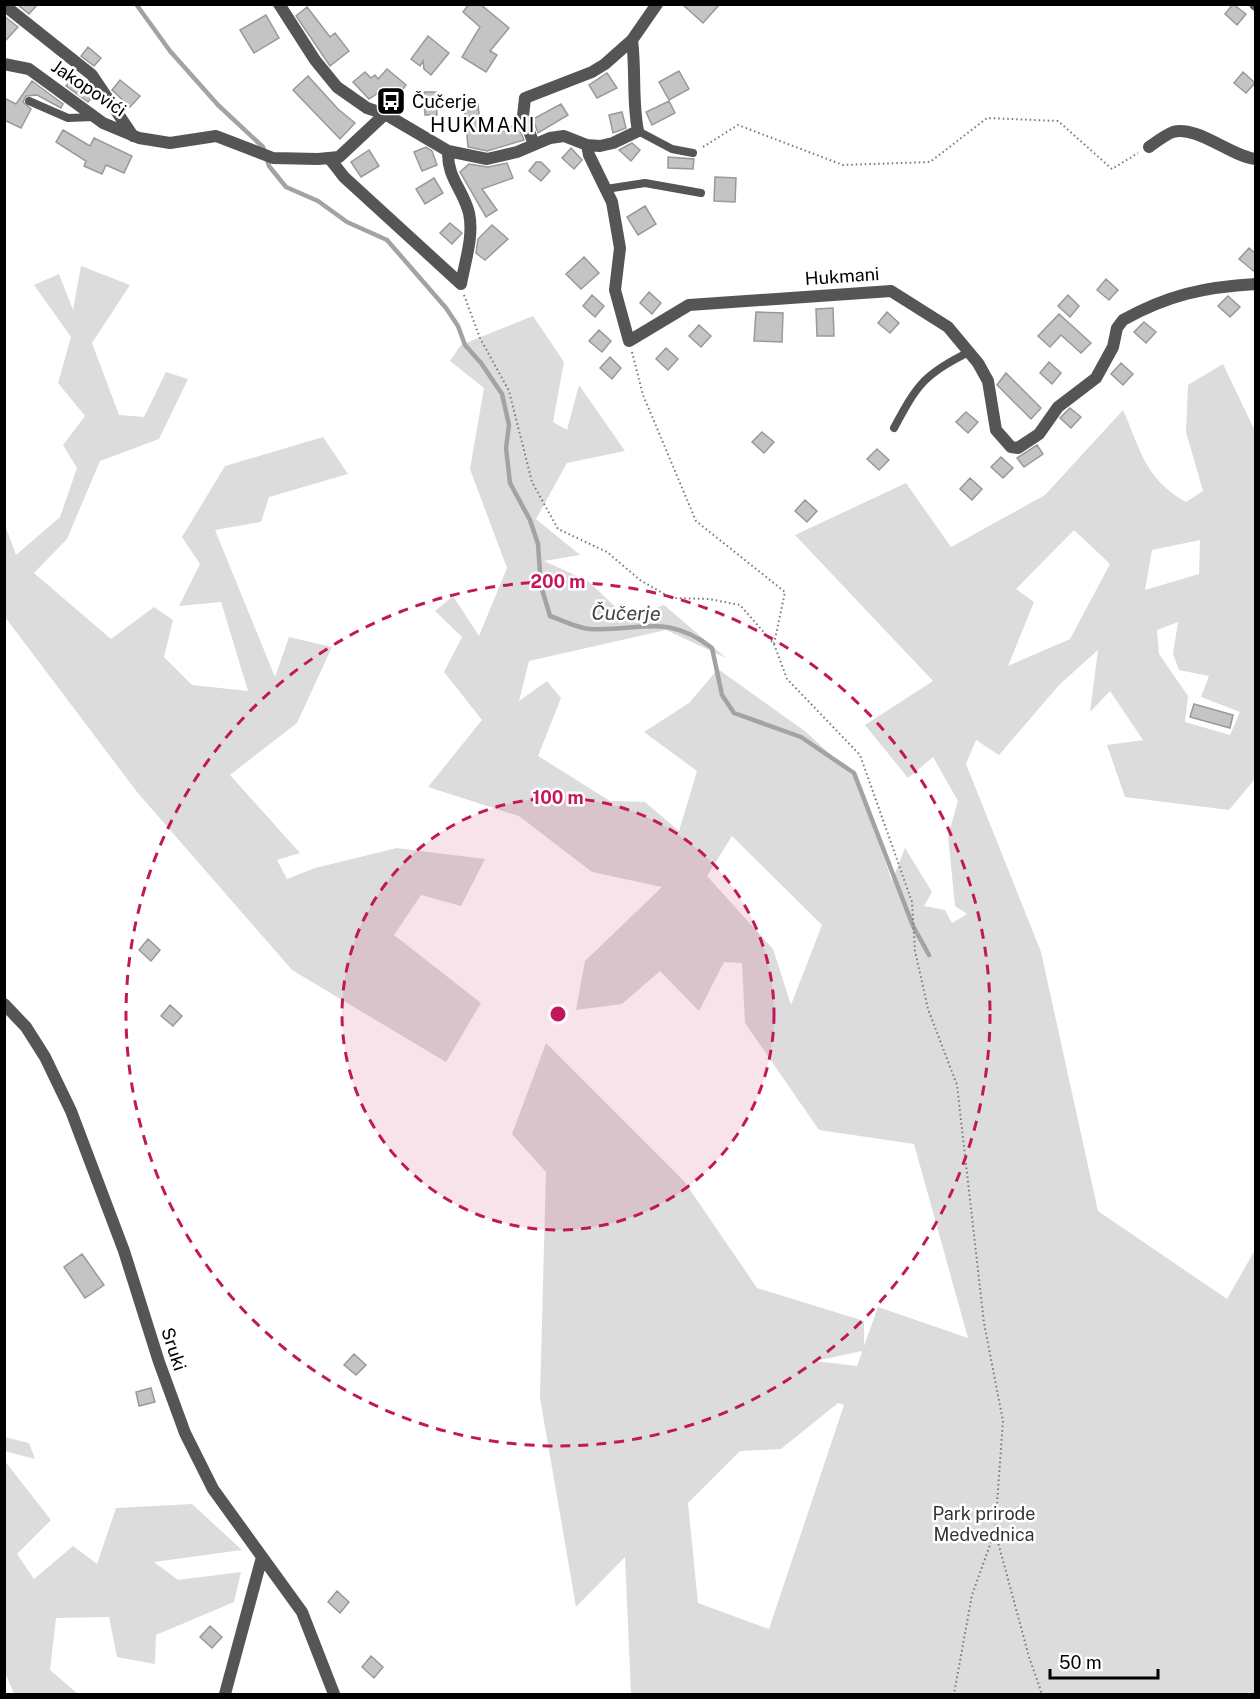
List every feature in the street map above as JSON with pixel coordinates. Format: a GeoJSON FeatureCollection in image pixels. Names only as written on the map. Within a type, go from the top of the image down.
{"type":"FeatureCollection","features":[{"type":"Feature","properties":{"kind":"street"},"geometry":{"type":"LineString","coordinates":[[279,4],[315,60],[337,87],[367,108],[385,114],[448,151],[487,159],[517,152],[550,138],[564,136],[587,145],[600,146],[613,143],[638,131],[633,94],[635,61],[632,40]]}},
{"type":"Feature","properties":{"kind":"street"},"geometry":{"type":"LineString","coordinates":[[534,144],[523,116],[525,98],[592,72],[606,64],[632,40],[657,4]]}},
{"type":"Feature","properties":{"kind":"street"},"geometry":{"type":"LineString","coordinates":[[4,5],[92,75],[133,136]]}},
{"type":"Feature","properties":{"kind":"street","name":"Jakopovići"},"geometry":{"type":"LineString","coordinates":[[4,64],[29,69],[94,117],[133,136],[149,141],[170,143],[216,136],[267,156],[330,159]]}},
{"type":"Feature","properties":{"kind":"street"},"geometry":{"type":"LineString","coordinates":[[385,114],[347,150],[330,159],[344,177],[461,284],[468,258],[470,221],[466,206],[450,174],[448,151]]}},
{"type":"Feature","properties":{"kind":"street"},"geometry":{"type":"LineString","coordinates":[[1149,147],[1171,133],[1179,131],[1212,140],[1237,154],[1256,159]]}},
{"type":"Feature","properties":{"kind":"street"},"geometry":{"type":"LineString","coordinates":[[587,145],[589,155],[612,202],[620,248],[615,290],[629,341]]}},
{"type":"Feature","properties":{"kind":"street","name":"Hukmani"},"geometry":{"type":"LineString","coordinates":[[629,341],[689,305],[891,291],[948,327],[969,352],[985,372],[996,430],[1011,447],[1018,448],[1039,434],[1058,407],[1096,378],[1113,347],[1117,327],[1123,320],[1184,292],[1217,286],[1256,284]]}},
{"type":"Feature","properties":{"kind":"street","name":"Sruki"},"geometry":{"type":"LineString","coordinates":[[4,1004],[26,1027],[71,1111],[124,1251],[159,1362],[185,1433],[213,1489],[302,1612],[334,1695]]}},
{"type":"Feature","properties":{"kind":"street"},"geometry":{"type":"LineString","coordinates":[[225,1695],[262,1557]]}},
{"type":"Feature","properties":{"kind":"lane"},"geometry":{"type":"LineString","coordinates":[[30,101],[68,118],[94,117]]}},
{"type":"Feature","properties":{"kind":"lane"},"geometry":{"type":"LineString","coordinates":[[638,131],[672,150],[693,153]]}},
{"type":"Feature","properties":{"kind":"lane"},"geometry":{"type":"LineString","coordinates":[[606,189],[645,183],[701,193]]}},
{"type":"Feature","properties":{"kind":"lane"},"geometry":{"type":"LineString","coordinates":[[894,428],[918,386],[928,375],[969,352]]}},
{"type":"Feature","properties":{"kind":"path"},"geometry":{"type":"LineString","coordinates":[[693,153],[738,125],[843,165],[930,162],[987,118],[1058,121],[1112,169],[1149,147]]}},
{"type":"Feature","properties":{"kind":"path"},"geometry":{"type":"LineString","coordinates":[[461,284],[480,338],[509,390],[532,482],[558,529],[606,552],[640,580],[671,598],[710,599],[740,605],[774,644],[787,679],[860,755],[912,902],[915,951],[928,1009],[957,1085],[964,1127],[984,1323],[1003,1421],[995,1531],[972,1595],[954,1695]]}},
{"type":"Feature","properties":{"kind":"path"},"geometry":{"type":"LineString","coordinates":[[629,341],[643,395],[696,521],[785,592],[774,644]]}},
{"type":"Feature","properties":{"kind":"path"},"geometry":{"type":"LineString","coordinates":[[995,1531],[1029,1657],[1042,1695]]}},
{"type":"Feature","properties":{"kind":"green space"},"geometry":{"type":"Polygon","coordinates":[[[81,266],[130,285],[92,343],[119,415],[144,417],[166,372],[188,379],[159,439],[100,461],[67,539],[34,573],[111,639],[154,607],[173,620],[164,657],[192,685],[248,691],[221,602],[179,606],[200,564],[182,537],[225,466],[323,437],[348,474],[269,497],[261,522],[215,530],[275,677],[289,637],[332,647],[297,723],[230,775],[300,853],[277,860],[287,879],[315,868],[397,848],[485,859],[461,906],[421,895],[394,935],[481,1003],[446,1062],[292,970],[137,792],[5,617],[5,525],[16,555],[60,517],[77,468],[63,445],[85,416],[58,383],[71,337],[34,285],[59,274],[73,310],[81,266]]]}},
{"type":"Feature","properties":{"kind":"green space","name":"Park prirode Medvednica"},"geometry":{"type":"Polygon","coordinates":[[[533,316],[564,362],[553,422],[567,430],[579,385],[625,451],[567,463],[536,519],[580,555],[544,561],[588,581],[627,618],[664,605],[726,658],[666,630],[529,661],[519,701],[547,681],[561,698],[538,756],[610,801],[645,802],[679,831],[697,771],[644,732],[689,703],[718,669],[806,732],[857,779],[892,881],[905,848],[932,892],[924,906],[945,910],[952,923],[967,914],[955,906],[948,835],[958,801],[933,757],[908,778],[865,725],[933,681],[795,535],[906,483],[951,547],[1045,495],[1123,410],[1140,451],[1153,474],[1161,484],[1186,502],[1203,491],[1186,432],[1188,385],[1223,364],[1255,431],[1255,779],[1229,810],[1125,797],[1107,745],[1143,740],[1110,691],[1090,712],[1098,650],[1059,685],[999,755],[976,740],[966,764],[1041,952],[1098,1211],[1227,1299],[1255,1250],[1255,1694],[631,1694],[625,1557],[576,1607],[540,1398],[546,1172],[512,1134],[546,1043],[684,1181],[757,1288],[864,1321],[864,1346],[878,1307],[968,1338],[914,1144],[819,1130],[745,1023],[742,963],[724,962],[699,1011],[660,971],[622,1004],[576,1010],[585,961],[662,887],[592,872],[519,816],[428,787],[482,720],[444,672],[462,637],[435,611],[453,596],[479,636],[507,568],[470,469],[484,388],[450,361],[461,345],[533,316]],[[1074,530],[1016,589],[1034,602],[1008,666],[1070,639],[1110,564],[1074,530]],[[1200,540],[1152,550],[1145,590],[1199,574],[1200,540]],[[1178,622],[1157,630],[1159,654],[1188,696],[1185,722],[1230,735],[1240,712],[1201,697],[1209,676],[1179,670],[1173,654],[1178,622]],[[732,836],[707,876],[773,949],[791,1005],[822,925],[732,836]],[[862,1351],[815,1361],[857,1366],[862,1351]],[[838,1403],[781,1449],[740,1451],[688,1503],[698,1603],[769,1629],[844,1405],[838,1403]]]}},
{"type":"Feature","properties":{"kind":"green space"},"geometry":{"type":"Polygon","coordinates":[[[4,1437],[29,1443],[35,1459],[5,1451],[4,1437]]]}},
{"type":"Feature","properties":{"kind":"green space"},"geometry":{"type":"Polygon","coordinates":[[[4,1460],[51,1520],[17,1554],[34,1579],[73,1546],[97,1564],[116,1508],[192,1504],[242,1550],[154,1562],[178,1580],[241,1572],[234,1602],[156,1635],[155,1664],[117,1657],[109,1617],[56,1618],[50,1670],[78,1694],[14,1694],[4,1670],[4,1460]]]}},
{"type":"Feature","properties":{"kind":"building"},"geometry":{"type":"Polygon","coordinates":[[[17,4],[38,4],[29,14],[17,4]]]}},
{"type":"Feature","properties":{"kind":"building"},"geometry":{"type":"Polygon","coordinates":[[[469,4],[480,4],[509,28],[490,51],[497,55],[486,72],[462,57],[480,27],[463,12],[469,4]]]}},
{"type":"Feature","properties":{"kind":"building"},"geometry":{"type":"Polygon","coordinates":[[[682,4],[720,4],[703,23],[682,4]]]}},
{"type":"Feature","properties":{"kind":"building"},"geometry":{"type":"Polygon","coordinates":[[[1233,4],[1246,14],[1237,25],[1225,14],[1233,4]]]}},
{"type":"Feature","properties":{"kind":"building"},"geometry":{"type":"Polygon","coordinates":[[[307,7],[330,37],[335,33],[349,51],[330,66],[296,16],[307,7]]]}},
{"type":"Feature","properties":{"kind":"building"},"geometry":{"type":"Polygon","coordinates":[[[266,15],[279,38],[254,53],[240,30],[266,15]]]}},
{"type":"Feature","properties":{"kind":"building"},"geometry":{"type":"Polygon","coordinates":[[[4,16],[18,27],[4,42],[4,16]]]}},
{"type":"Feature","properties":{"kind":"building"},"geometry":{"type":"Polygon","coordinates":[[[428,36],[449,53],[431,75],[424,69],[423,61],[420,66],[411,59],[428,36]]]}},
{"type":"Feature","properties":{"kind":"building"},"geometry":{"type":"Polygon","coordinates":[[[88,47],[101,58],[94,66],[81,56],[88,47]]]}},
{"type":"Feature","properties":{"kind":"building"},"geometry":{"type":"Polygon","coordinates":[[[387,69],[406,85],[398,97],[387,88],[383,94],[378,93],[369,99],[353,82],[365,72],[371,78],[375,75],[378,79],[387,69]]]}},
{"type":"Feature","properties":{"kind":"building"},"geometry":{"type":"Polygon","coordinates":[[[679,71],[689,89],[669,100],[659,82],[679,71]]]}},
{"type":"Feature","properties":{"kind":"building"},"geometry":{"type":"Polygon","coordinates":[[[1243,72],[1255,83],[1246,93],[1234,83],[1243,72]]]}},
{"type":"Feature","properties":{"kind":"building"},"geometry":{"type":"Polygon","coordinates":[[[607,73],[617,88],[597,98],[589,85],[607,73]]]}},
{"type":"Feature","properties":{"kind":"building"},"geometry":{"type":"Polygon","coordinates":[[[77,74],[95,94],[88,102],[66,86],[77,74]]]}},
{"type":"Feature","properties":{"kind":"building"},"geometry":{"type":"Polygon","coordinates":[[[308,76],[338,109],[355,123],[340,139],[293,90],[308,76]]]}},
{"type":"Feature","properties":{"kind":"building"},"geometry":{"type":"Polygon","coordinates":[[[120,80],[140,96],[130,107],[112,90],[120,80]]]}},
{"type":"Feature","properties":{"kind":"building"},"geometry":{"type":"Polygon","coordinates":[[[32,81],[63,104],[61,108],[37,95],[26,96],[23,102],[31,109],[21,128],[4,120],[4,98],[16,104],[32,81]]]}},
{"type":"Feature","properties":{"kind":"building"},"geometry":{"type":"Polygon","coordinates":[[[424,92],[436,92],[437,115],[425,115],[424,92]]]}},
{"type":"Feature","properties":{"kind":"building"},"geometry":{"type":"Polygon","coordinates":[[[669,101],[675,113],[652,125],[646,112],[669,101]]]}},
{"type":"Feature","properties":{"kind":"building"},"geometry":{"type":"Polygon","coordinates":[[[478,104],[481,132],[518,125],[524,140],[487,151],[468,147],[464,106],[478,104]]]}},
{"type":"Feature","properties":{"kind":"building"},"geometry":{"type":"Polygon","coordinates":[[[561,104],[568,115],[538,133],[533,119],[561,104]]]}},
{"type":"Feature","properties":{"kind":"building"},"geometry":{"type":"Polygon","coordinates":[[[622,112],[626,128],[613,133],[609,115],[622,112]]]}},
{"type":"Feature","properties":{"kind":"building"},"geometry":{"type":"Polygon","coordinates":[[[63,130],[90,146],[94,138],[132,156],[124,173],[106,165],[102,174],[84,166],[86,161],[56,142],[63,130]]]}},
{"type":"Feature","properties":{"kind":"building"},"geometry":{"type":"Polygon","coordinates":[[[632,143],[640,150],[631,161],[619,150],[632,143]]]}},
{"type":"Feature","properties":{"kind":"building"},"geometry":{"type":"Polygon","coordinates":[[[426,147],[432,151],[437,165],[422,171],[414,152],[426,147]]]}},
{"type":"Feature","properties":{"kind":"building"},"geometry":{"type":"Polygon","coordinates":[[[571,148],[582,160],[574,169],[562,158],[571,148]]]}},
{"type":"Feature","properties":{"kind":"building"},"geometry":{"type":"Polygon","coordinates":[[[369,150],[379,166],[361,177],[351,162],[369,150]]]}},
{"type":"Feature","properties":{"kind":"building"},"geometry":{"type":"Polygon","coordinates":[[[668,157],[694,159],[693,169],[668,168],[668,157]]]}},
{"type":"Feature","properties":{"kind":"building"},"geometry":{"type":"Polygon","coordinates":[[[536,162],[541,162],[550,171],[541,181],[529,171],[536,162]]]}},
{"type":"Feature","properties":{"kind":"building"},"geometry":{"type":"Polygon","coordinates":[[[507,163],[513,178],[482,189],[497,210],[486,217],[460,172],[469,164],[488,167],[507,163]]]}},
{"type":"Feature","properties":{"kind":"building"},"geometry":{"type":"Polygon","coordinates":[[[715,177],[736,178],[735,202],[714,201],[715,177]]]}},
{"type":"Feature","properties":{"kind":"building"},"geometry":{"type":"Polygon","coordinates":[[[434,178],[443,193],[425,204],[416,189],[434,178]]]}},
{"type":"Feature","properties":{"kind":"building"},"geometry":{"type":"Polygon","coordinates":[[[645,206],[656,224],[638,235],[627,217],[645,206]]]}},
{"type":"Feature","properties":{"kind":"building"},"geometry":{"type":"Polygon","coordinates":[[[450,223],[462,233],[452,244],[440,233],[450,223]]]}},
{"type":"Feature","properties":{"kind":"building"},"geometry":{"type":"Polygon","coordinates":[[[492,225],[508,239],[485,260],[476,253],[478,239],[492,225]]]}},
{"type":"Feature","properties":{"kind":"building"},"geometry":{"type":"Polygon","coordinates":[[[1249,248],[1256,254],[1256,273],[1239,259],[1249,248]]]}},
{"type":"Feature","properties":{"kind":"building"},"geometry":{"type":"Polygon","coordinates":[[[584,257],[599,273],[581,289],[566,274],[584,257]]]}},
{"type":"Feature","properties":{"kind":"building"},"geometry":{"type":"Polygon","coordinates":[[[1106,279],[1118,290],[1109,300],[1097,290],[1106,279]]]}},
{"type":"Feature","properties":{"kind":"building"},"geometry":{"type":"Polygon","coordinates":[[[649,292],[661,303],[652,314],[640,303],[649,292]]]}},
{"type":"Feature","properties":{"kind":"building"},"geometry":{"type":"Polygon","coordinates":[[[592,295],[604,306],[595,317],[583,306],[592,295]]]}},
{"type":"Feature","properties":{"kind":"building"},"geometry":{"type":"Polygon","coordinates":[[[1068,295],[1079,306],[1070,317],[1058,306],[1068,295]]]}},
{"type":"Feature","properties":{"kind":"building"},"geometry":{"type":"Polygon","coordinates":[[[1228,296],[1240,307],[1230,317],[1218,306],[1228,296]]]}},
{"type":"Feature","properties":{"kind":"building"},"geometry":{"type":"Polygon","coordinates":[[[833,308],[834,336],[817,336],[816,309],[833,308]]]}},
{"type":"Feature","properties":{"kind":"building"},"geometry":{"type":"Polygon","coordinates":[[[756,312],[783,313],[782,342],[754,341],[756,312]]]}},
{"type":"Feature","properties":{"kind":"building"},"geometry":{"type":"Polygon","coordinates":[[[887,312],[899,323],[890,333],[878,323],[887,312]]]}},
{"type":"Feature","properties":{"kind":"building"},"geometry":{"type":"Polygon","coordinates":[[[1059,314],[1091,343],[1081,353],[1061,335],[1050,347],[1038,336],[1059,314]]]}},
{"type":"Feature","properties":{"kind":"building"},"geometry":{"type":"Polygon","coordinates":[[[1144,322],[1156,332],[1146,343],[1134,332],[1144,322]]]}},
{"type":"Feature","properties":{"kind":"building"},"geometry":{"type":"Polygon","coordinates":[[[699,325],[711,336],[701,347],[689,336],[699,325]]]}},
{"type":"Feature","properties":{"kind":"building"},"geometry":{"type":"Polygon","coordinates":[[[599,330],[611,341],[602,352],[589,341],[599,330]]]}},
{"type":"Feature","properties":{"kind":"building"},"geometry":{"type":"Polygon","coordinates":[[[666,348],[678,359],[668,370],[656,359],[666,348]]]}},
{"type":"Feature","properties":{"kind":"building"},"geometry":{"type":"Polygon","coordinates":[[[610,357],[621,368],[612,379],[600,368],[610,357]]]}},
{"type":"Feature","properties":{"kind":"building"},"geometry":{"type":"Polygon","coordinates":[[[1049,362],[1061,373],[1052,384],[1040,373],[1049,362]]]}},
{"type":"Feature","properties":{"kind":"building"},"geometry":{"type":"Polygon","coordinates":[[[1121,363],[1133,374],[1123,385],[1111,374],[1121,363]]]}},
{"type":"Feature","properties":{"kind":"building"},"geometry":{"type":"Polygon","coordinates":[[[1006,373],[1041,408],[1031,419],[997,385],[1006,373]]]}},
{"type":"Feature","properties":{"kind":"building"},"geometry":{"type":"Polygon","coordinates":[[[1070,408],[1081,417],[1071,428],[1060,418],[1070,408]]]}},
{"type":"Feature","properties":{"kind":"building"},"geometry":{"type":"Polygon","coordinates":[[[966,412],[978,422],[968,433],[956,422],[966,412]]]}},
{"type":"Feature","properties":{"kind":"building"},"geometry":{"type":"Polygon","coordinates":[[[762,432],[774,442],[764,453],[752,442],[762,432]]]}},
{"type":"Feature","properties":{"kind":"building"},"geometry":{"type":"Polygon","coordinates":[[[1037,445],[1043,454],[1024,467],[1017,458],[1037,445]]]}},
{"type":"Feature","properties":{"kind":"building"},"geometry":{"type":"Polygon","coordinates":[[[877,449],[889,460],[879,470],[867,459],[877,449]]]}},
{"type":"Feature","properties":{"kind":"building"},"geometry":{"type":"Polygon","coordinates":[[[1001,457],[1013,468],[1003,478],[991,467],[1001,457]]]}},
{"type":"Feature","properties":{"kind":"building"},"geometry":{"type":"Polygon","coordinates":[[[970,478],[982,489],[972,500],[960,489],[970,478]]]}},
{"type":"Feature","properties":{"kind":"building"},"geometry":{"type":"Polygon","coordinates":[[[805,500],[817,511],[807,522],[795,511],[805,500]]]}},
{"type":"Feature","properties":{"kind":"building"},"geometry":{"type":"Polygon","coordinates":[[[1194,704],[1233,715],[1230,728],[1190,717],[1194,704]]]}},
{"type":"Feature","properties":{"kind":"building"},"geometry":{"type":"Polygon","coordinates":[[[148,939],[160,950],[151,961],[139,950],[148,939]]]}},
{"type":"Feature","properties":{"kind":"building"},"geometry":{"type":"Polygon","coordinates":[[[170,1005],[182,1016],[173,1026],[161,1016],[170,1005]]]}},
{"type":"Feature","properties":{"kind":"building"},"geometry":{"type":"Polygon","coordinates":[[[82,1254],[104,1285],[85,1298],[64,1267],[82,1254]]]}},
{"type":"Feature","properties":{"kind":"building"},"geometry":{"type":"Polygon","coordinates":[[[354,1354],[366,1365],[356,1375],[344,1365],[354,1354]]]}},
{"type":"Feature","properties":{"kind":"building"},"geometry":{"type":"Polygon","coordinates":[[[151,1388],[155,1402],[139,1406],[136,1392],[151,1388]]]}},
{"type":"Feature","properties":{"kind":"building"},"geometry":{"type":"Polygon","coordinates":[[[337,1591],[349,1602],[340,1613],[328,1602],[337,1591]]]}},
{"type":"Feature","properties":{"kind":"building"},"geometry":{"type":"Polygon","coordinates":[[[210,1626],[222,1637],[212,1648],[200,1637],[210,1626]]]}},
{"type":"Feature","properties":{"kind":"building"},"geometry":{"type":"Polygon","coordinates":[[[371,1656],[383,1667],[374,1678],[362,1667],[371,1656]]]}},
{"type":"Feature","properties":{"kind":"waterway","name":"Čučerje"},"geometry":{"type":"LineString","coordinates":[[136,4],[170,51],[218,105],[263,147],[269,166],[286,187],[318,201],[347,222],[387,240],[446,308],[458,326],[465,345],[481,363],[502,394],[509,425],[506,448],[510,483],[530,520],[538,544],[541,586],[550,616],[590,629],[666,627],[696,637],[712,648],[722,695],[734,713],[801,737],[854,773],[913,926],[929,955]]}},
{"type":"Feature","properties":{"kind":"place","name":"Čučerje"},"geometry":{"type":"Point","coordinates":[391,101]}},
{"type":"Feature","properties":{"kind":"district","name":"HUKMANI"},"geometry":{"type":"Point","coordinates":[483,125]}}]}
